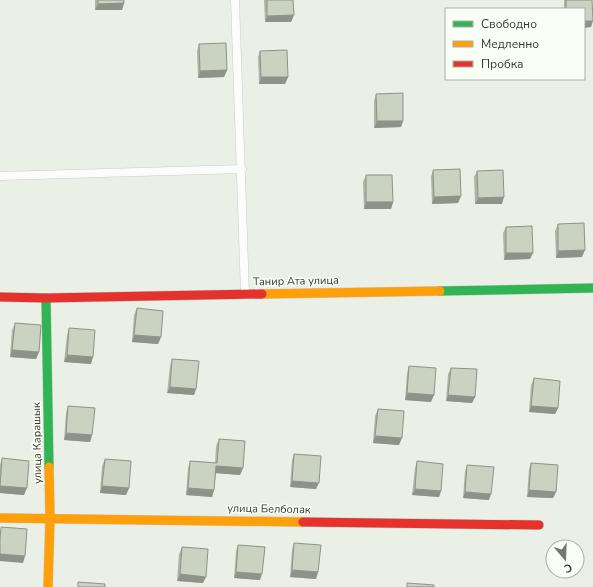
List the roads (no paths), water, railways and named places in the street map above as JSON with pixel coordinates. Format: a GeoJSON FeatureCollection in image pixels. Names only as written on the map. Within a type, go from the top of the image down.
{"type":"FeatureCollection","features":[{"type":"Feature","properties":{"kind":"street","name":"Танир Ата улица"},"geometry":{"type":"LineString","coordinates":[[0,297],[46,298],[593,288]]}},
{"type":"Feature","properties":{"kind":"street","name":"улица Карашык"},"geometry":{"type":"LineString","coordinates":[[46,298],[50,518],[48,587]]}},
{"type":"Feature","properties":{"kind":"street","name":"улица Белболак"},"geometry":{"type":"LineString","coordinates":[[0,518],[539,525]]}},
{"type":"Feature","properties":{"kind":"lane"},"geometry":{"type":"LineString","coordinates":[[236,0],[246,294]]}},
{"type":"Feature","properties":{"kind":"lane"},"geometry":{"type":"LineString","coordinates":[[0,176],[242,169]]}}]}
